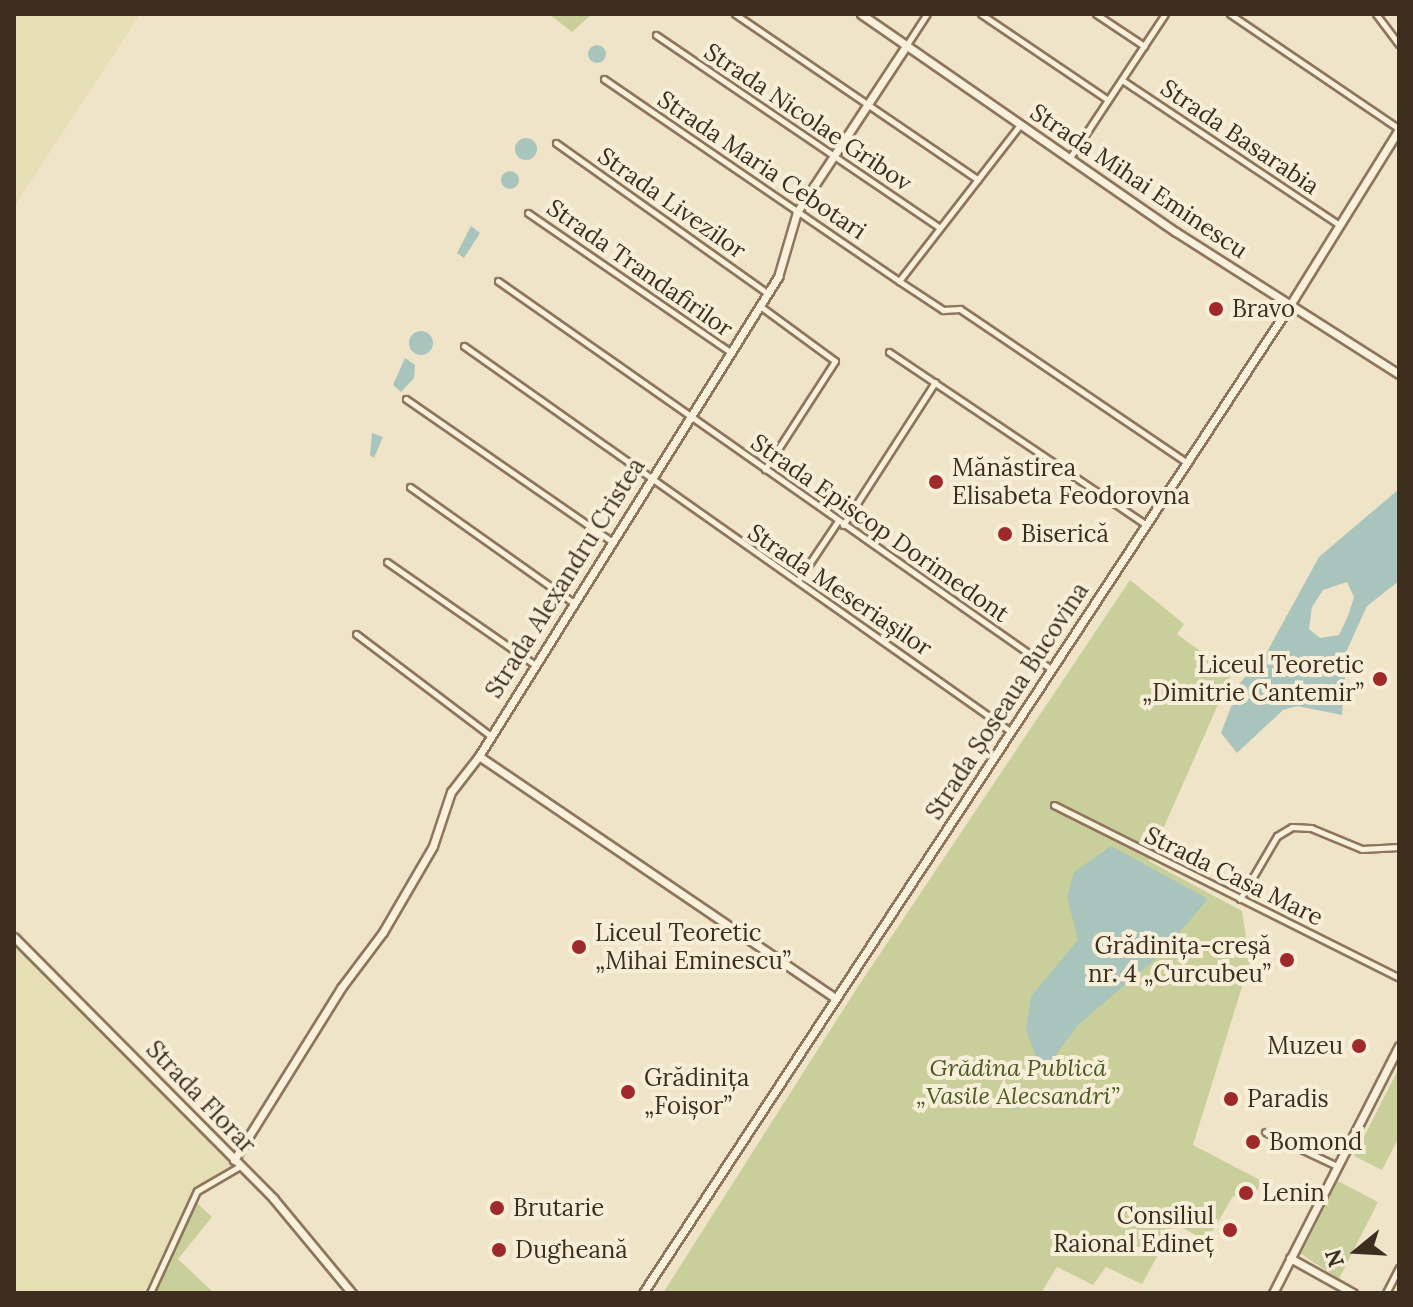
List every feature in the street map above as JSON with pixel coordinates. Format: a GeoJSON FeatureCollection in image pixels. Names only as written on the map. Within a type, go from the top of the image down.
{"type":"FeatureCollection","features":[{"type":"Feature","properties":{"kind":"street"},"geometry":{"type":"LineString","coordinates":[[735,14],[978,180]]}},
{"type":"Feature","properties":{"kind":"street","name":"Strada Mihai Eminescu"},"geometry":{"type":"LineString","coordinates":[[861,14],[1069,159],[1399,374]]}},
{"type":"Feature","properties":{"kind":"street","name":"Strada Alexandru Cristea"},"geometry":{"type":"LineString","coordinates":[[237,1163],[341,988],[383,932],[433,846],[451,792],[479,756],[571,601],[778,277],[797,212],[831,155],[927,14]]}},
{"type":"Feature","properties":{"kind":"street"},"geometry":{"type":"LineString","coordinates":[[981,14],[1108,100]]}},
{"type":"Feature","properties":{"kind":"street"},"geometry":{"type":"LineString","coordinates":[[1096,14],[1144,46]]}},
{"type":"Feature","properties":{"kind":"street"},"geometry":{"type":"LineString","coordinates":[[1069,159],[1165,14]]}},
{"type":"Feature","properties":{"kind":"street"},"geometry":{"type":"LineString","coordinates":[[1230,14],[1399,129]]}},
{"type":"Feature","properties":{"kind":"street"},"geometry":{"type":"LineString","coordinates":[[1376,14],[1399,44]]}},
{"type":"Feature","properties":{"kind":"street","name":"Strada Nicolae Gribov"},"geometry":{"type":"LineString","coordinates":[[656,35],[940,228]]}},
{"type":"Feature","properties":{"kind":"street","name":"Strada Maria Cebotari"},"geometry":{"type":"LineString","coordinates":[[604,79],[943,310],[960,309],[1186,462]]}},
{"type":"Feature","properties":{"kind":"street","name":"Strada Basarabia"},"geometry":{"type":"LineString","coordinates":[[1122,80],[1338,224]]}},
{"type":"Feature","properties":{"kind":"street"},"geometry":{"type":"LineString","coordinates":[[899,281],[1020,125]]}},
{"type":"Feature","properties":{"kind":"street","name":"Strada Șoseaua Bucovina"},"geometry":{"type":"LineString","coordinates":[[643,1293],[1290,305],[1399,129]]}},
{"type":"Feature","properties":{"kind":"street","name":"Strada Livezilor"},"geometry":{"type":"LineString","coordinates":[[556,143],[767,293]]}},
{"type":"Feature","properties":{"kind":"street","name":"Strada Trandafirilor"},"geometry":{"type":"LineString","coordinates":[[528,213],[730,352]]}},
{"type":"Feature","properties":{"kind":"street","name":"Strada Episcop Dorimedont"},"geometry":{"type":"LineString","coordinates":[[498,281],[1051,669]]}},
{"type":"Feature","properties":{"kind":"street"},"geometry":{"type":"LineString","coordinates":[[759,306],[832,356],[835,366],[765,469]]}},
{"type":"Feature","properties":{"kind":"street","name":"Strada Meseriașilor"},"geometry":{"type":"LineString","coordinates":[[464,346],[651,477],[709,523],[799,579],[1010,731]]}},
{"type":"Feature","properties":{"kind":"street"},"geometry":{"type":"LineString","coordinates":[[889,352],[1146,526]]}},
{"type":"Feature","properties":{"kind":"street"},"geometry":{"type":"LineString","coordinates":[[799,579],[841,523],[935,382]]}},
{"type":"Feature","properties":{"kind":"street"},"geometry":{"type":"LineString","coordinates":[[406,399],[611,541]]}},
{"type":"Feature","properties":{"kind":"street"},"geometry":{"type":"LineString","coordinates":[[410,487],[571,601]]}},
{"type":"Feature","properties":{"kind":"street"},"geometry":{"type":"LineString","coordinates":[[387,562],[535,665]]}},
{"type":"Feature","properties":{"kind":"street"},"geometry":{"type":"LineString","coordinates":[[356,634],[491,736]]}},
{"type":"Feature","properties":{"kind":"street"},"geometry":{"type":"LineString","coordinates":[[479,756],[835,998]]}},
{"type":"Feature","properties":{"kind":"street","name":"Strada Casa Mare"},"geometry":{"type":"LineString","coordinates":[[1054,805],[1399,978]]}},
{"type":"Feature","properties":{"kind":"street"},"geometry":{"type":"LineString","coordinates":[[1240,899],[1277,836],[1292,827],[1311,828],[1362,849],[1399,847]]}},
{"type":"Feature","properties":{"kind":"street","name":"Strada Florar"},"geometry":{"type":"LineString","coordinates":[[14,937],[237,1163],[352,1293]]}},
{"type":"Feature","properties":{"kind":"street"},"geometry":{"type":"LineString","coordinates":[[1273,1293],[1399,1046]]}},
{"type":"Feature","properties":{"kind":"street"},"geometry":{"type":"LineString","coordinates":[[1265,1132],[1337,1166]]}},
{"type":"Feature","properties":{"kind":"street"},"geometry":{"type":"LineString","coordinates":[[150,1293],[197,1191],[237,1163]]}},
{"type":"Feature","properties":{"kind":"street"},"geometry":{"type":"LineString","coordinates":[[1290,1258],[1353,1293]]}},
{"type":"Feature","properties":{"kind":"street"},"geometry":{"type":"LineString","coordinates":[[1386,1293],[1399,1268]]}},
{"type":"Feature","properties":{"kind":"shaded area"},"geometry":{"type":"Polygon","coordinates":[[[14,14],[140,14],[14,207],[14,14]]]}},
{"type":"Feature","properties":{"kind":"shaded area"},"geometry":{"type":"Polygon","coordinates":[[[14,945],[235,1164],[197,1186],[181,1229],[146,1293],[14,1293],[14,945]]]}},
{"type":"Feature","properties":{"kind":"green space"},"geometry":{"type":"Polygon","coordinates":[[[549,14],[592,14],[572,32],[549,14]]]}},
{"type":"Feature","properties":{"kind":"green space","name":"Grădina Publică „Vasile Alecsandri”"},"geometry":{"type":"Polygon","coordinates":[[[1130,580],[1184,624],[1177,634],[1211,659],[1214,655],[1235,666],[1149,861],[1242,911],[1250,961],[1193,1145],[1262,1181],[1251,1202],[1233,1196],[1207,1241],[1175,1224],[1142,1284],[1106,1267],[1093,1285],[1057,1267],[1041,1293],[663,1293],[857,988],[1130,580]]]}},
{"type":"Feature","properties":{"kind":"green space"},"geometry":{"type":"Polygon","coordinates":[[[1399,1068],[1399,1137],[1382,1170],[1354,1156],[1399,1068]]]}},
{"type":"Feature","properties":{"kind":"green space"},"geometry":{"type":"Polygon","coordinates":[[[1338,1181],[1378,1202],[1339,1279],[1301,1254],[1338,1181]]]}},
{"type":"Feature","properties":{"kind":"green space"},"geometry":{"type":"Polygon","coordinates":[[[195,1201],[212,1217],[178,1259],[214,1293],[152,1293],[195,1201]]]}},
{"type":"Feature","properties":{"kind":"water"},"geometry":{"type":"Polygon","coordinates":[[[597,45],[606,54],[597,63],[588,54],[597,45]]]}},
{"type":"Feature","properties":{"kind":"water"},"geometry":{"type":"Polygon","coordinates":[[[526,138],[534,141],[537,149],[534,157],[526,160],[518,157],[515,149],[518,141],[526,138]]]}},
{"type":"Feature","properties":{"kind":"water"},"geometry":{"type":"Polygon","coordinates":[[[506,171],[514,171],[519,180],[517,187],[506,189],[501,184],[501,176],[506,171]]]}},
{"type":"Feature","properties":{"kind":"water"},"geometry":{"type":"Polygon","coordinates":[[[471,226],[480,233],[464,258],[457,253],[471,226]]]}},
{"type":"Feature","properties":{"kind":"water"},"geometry":{"type":"Polygon","coordinates":[[[421,331],[432,338],[433,343],[426,354],[421,355],[410,348],[409,343],[416,332],[421,331]]]}},
{"type":"Feature","properties":{"kind":"water"},"geometry":{"type":"Polygon","coordinates":[[[405,358],[415,365],[414,378],[401,392],[393,385],[405,358]]]}},
{"type":"Feature","properties":{"kind":"water"},"geometry":{"type":"Polygon","coordinates":[[[372,433],[383,437],[374,458],[370,455],[372,433]]]}},
{"type":"Feature","properties":{"kind":"water"},"geometry":{"type":"Polygon","coordinates":[[[1399,489],[1399,581],[1367,606],[1347,650],[1342,715],[1297,706],[1283,710],[1237,753],[1221,733],[1240,683],[1268,650],[1319,557],[1399,489]],[[1347,582],[1323,590],[1312,607],[1309,629],[1320,638],[1339,635],[1354,597],[1347,582]]]}},
{"type":"Feature","properties":{"kind":"water"},"geometry":{"type":"Polygon","coordinates":[[[1111,846],[1208,899],[1160,955],[1078,1025],[1042,1073],[1026,1030],[1031,996],[1078,940],[1067,897],[1074,872],[1111,846]]]}},
{"type":"Feature","properties":{"kind":"water"},"geometry":{"type":"Polygon","coordinates":[[[1015,1087],[1023,1090],[1026,1098],[1023,1106],[1015,1109],[1007,1106],[1004,1098],[1007,1090],[1015,1087]]]}},
{"type":"Feature","properties":{"kind":"place","name":"Bravo"},"geometry":{"type":"Point","coordinates":[1216,309]}},
{"type":"Feature","properties":{"kind":"place","name":"Mănăstirea Elisabeta Feodorovna"},"geometry":{"type":"Point","coordinates":[936,482]}},
{"type":"Feature","properties":{"kind":"place","name":"Biserică"},"geometry":{"type":"Point","coordinates":[1005,534]}},
{"type":"Feature","properties":{"kind":"place","name":"Liceul Teoretic „Dimitrie Cantemir”"},"geometry":{"type":"Point","coordinates":[1380,679]}},
{"type":"Feature","properties":{"kind":"place","name":"Liceul Teoretic „Mihai Eminescu”"},"geometry":{"type":"Point","coordinates":[579,947]}},
{"type":"Feature","properties":{"kind":"place","name":"Grădinița-creșă nr. 4 „Curcubeu”"},"geometry":{"type":"Point","coordinates":[1287,960]}},
{"type":"Feature","properties":{"kind":"place","name":"Muzeu"},"geometry":{"type":"Point","coordinates":[1359,1046]}},
{"type":"Feature","properties":{"kind":"place","name":"Grădinița „Foișor”"},"geometry":{"type":"Point","coordinates":[628,1092]}},
{"type":"Feature","properties":{"kind":"place","name":"Paradis"},"geometry":{"type":"Point","coordinates":[1231,1099]}},
{"type":"Feature","properties":{"kind":"place","name":"Bomond"},"geometry":{"type":"Point","coordinates":[1253,1142]}},
{"type":"Feature","properties":{"kind":"place","name":"Lenin"},"geometry":{"type":"Point","coordinates":[1246,1193]}},
{"type":"Feature","properties":{"kind":"place","name":"Brutarie"},"geometry":{"type":"Point","coordinates":[497,1208]}},
{"type":"Feature","properties":{"kind":"place","name":"Consiliul Raional Edineț"},"geometry":{"type":"Point","coordinates":[1230,1230]}},
{"type":"Feature","properties":{"kind":"place","name":"Dugheană"},"geometry":{"type":"Point","coordinates":[499,1250]}}]}
